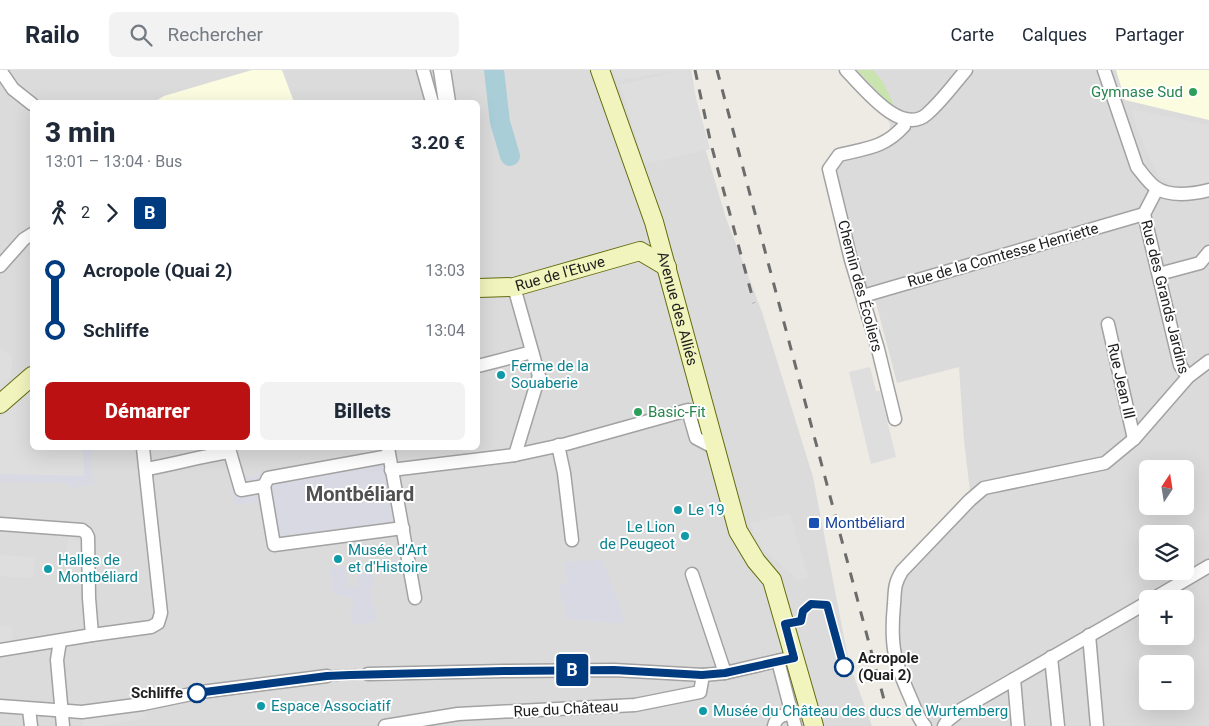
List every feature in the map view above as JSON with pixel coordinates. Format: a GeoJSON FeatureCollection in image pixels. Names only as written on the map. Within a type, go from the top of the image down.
{"type":"FeatureCollection","features":[{"type":"Feature","properties":{"kind":"main road","name":"Avenue des Alliés"},"geometry":{"type":"LineString","coordinates":[[600,70],[654,222],[738,531],[756,561],[772,580],[786,659],[814,726]]}},
{"type":"Feature","properties":{"kind":"main road"},"geometry":{"type":"LineString","coordinates":[[654,222],[640,251],[667,267]]}},
{"type":"Feature","properties":{"kind":"main road","name":"Rue de l'Etuve"},"geometry":{"type":"LineString","coordinates":[[480,288],[514,287],[640,251]]}},
{"type":"Feature","properties":{"kind":"main road"},"geometry":{"type":"LineString","coordinates":[[0,404],[30,378]]}},
{"type":"Feature","properties":{"kind":"street"},"geometry":{"type":"LineString","coordinates":[[0,70],[13,89],[30,102]]}},
{"type":"Feature","properties":{"kind":"street"},"geometry":{"type":"LineString","coordinates":[[423,70],[431,100]]}},
{"type":"Feature","properties":{"kind":"street"},"geometry":{"type":"LineString","coordinates":[[442,70],[447,100]]}},
{"type":"Feature","properties":{"kind":"street"},"geometry":{"type":"LineString","coordinates":[[846,70],[877,102],[892,114],[904,120],[917,120],[926,115],[966,70]]}},
{"type":"Feature","properties":{"kind":"street"},"geometry":{"type":"LineString","coordinates":[[1104,70],[1137,167],[1147,180],[1156,188],[1172,193],[1192,195],[1209,190]]}},
{"type":"Feature","properties":{"kind":"street","name":"Chemin des Écoliers"},"geometry":{"type":"LineString","coordinates":[[896,419],[863,296],[851,260],[829,169],[839,155],[882,144],[895,136],[904,126],[904,120]]}},
{"type":"Feature","properties":{"kind":"street","name":"Rue des Grands Jardins"},"geometry":{"type":"LineString","coordinates":[[925,726],[918,715],[893,652],[892,637],[896,581],[902,572],[970,500],[984,488],[1105,463],[1134,439],[1188,377],[1180,365],[1144,214],[1156,188]]}},
{"type":"Feature","properties":{"kind":"street","name":"Rue de la Comtesse Henriette"},"geometry":{"type":"LineString","coordinates":[[863,296],[1144,214]]}},
{"type":"Feature","properties":{"kind":"street"},"geometry":{"type":"LineString","coordinates":[[0,266],[24,239],[30,235]]}},
{"type":"Feature","properties":{"kind":"street"},"geometry":{"type":"LineString","coordinates":[[1159,274],[1200,263],[1209,252]]}},
{"type":"Feature","properties":{"kind":"street"},"geometry":{"type":"LineString","coordinates":[[514,287],[539,376],[515,455]]}},
{"type":"Feature","properties":{"kind":"street","name":"Rue Jean Ill"},"geometry":{"type":"LineString","coordinates":[[1108,324],[1134,439]]}},
{"type":"Feature","properties":{"kind":"street"},"geometry":{"type":"LineString","coordinates":[[480,365],[532,352]]}},
{"type":"Feature","properties":{"kind":"street"},"geometry":{"type":"LineString","coordinates":[[1188,377],[1209,361]]}},
{"type":"Feature","properties":{"kind":"street"},"geometry":{"type":"LineString","coordinates":[[392,470],[515,455],[688,410],[696,438],[714,448]]}},
{"type":"Feature","properties":{"kind":"street"},"geometry":{"type":"LineString","coordinates":[[558,445],[564,473],[572,540]]}},
{"type":"Feature","properties":{"kind":"street"},"geometry":{"type":"LineString","coordinates":[[0,650],[92,634],[150,627],[158,623],[161,613],[144,450]]}},
{"type":"Feature","properties":{"kind":"street"},"geometry":{"type":"LineString","coordinates":[[146,470],[230,452],[241,490],[264,486]]}},
{"type":"Feature","properties":{"kind":"street"},"geometry":{"type":"LineString","coordinates":[[403,528],[274,545],[264,486],[268,478],[388,452],[403,528],[415,598]]}},
{"type":"Feature","properties":{"kind":"street"},"geometry":{"type":"LineString","coordinates":[[0,524],[82,530],[86,533],[88,538],[92,634]]}},
{"type":"Feature","properties":{"kind":"street"},"geometry":{"type":"LineString","coordinates":[[1168,590],[1209,566]]}},
{"type":"Feature","properties":{"kind":"street"},"geometry":{"type":"LineString","coordinates":[[692,574],[725,673]]}},
{"type":"Feature","properties":{"kind":"street"},"geometry":{"type":"LineString","coordinates":[[944,726],[947,721],[962,709],[1139,607]]}},
{"type":"Feature","properties":{"kind":"street"},"geometry":{"type":"LineString","coordinates":[[1089,635],[1097,726]]}},
{"type":"Feature","properties":{"kind":"street"},"geometry":{"type":"LineString","coordinates":[[60,641],[57,660],[63,726]]}},
{"type":"Feature","properties":{"kind":"street"},"geometry":{"type":"LineString","coordinates":[[1051,657],[1058,726]]}},
{"type":"Feature","properties":{"kind":"street"},"geometry":{"type":"LineString","coordinates":[[368,674],[614,670],[702,675],[725,673],[786,659],[792,712],[796,726]]}},
{"type":"Feature","properties":{"kind":"street","name":"Rue du Château"},"geometry":{"type":"LineString","coordinates":[[385,726],[458,714],[606,707],[644,703],[700,692],[702,675]]}},
{"type":"Feature","properties":{"kind":"street"},"geometry":{"type":"LineString","coordinates":[[0,706],[82,712],[143,704],[200,692],[327,676]]}},
{"type":"Feature","properties":{"kind":"street"},"geometry":{"type":"LineString","coordinates":[[1014,679],[1018,726]]}},
{"type":"Feature","properties":{"kind":"street"},"geometry":{"type":"LineString","coordinates":[[29,708],[31,726]]}},
{"type":"Feature","properties":{"kind":"street"},"geometry":{"type":"LineString","coordinates":[[774,726],[776,719],[792,712]]}},
{"type":"Feature","properties":{"kind":"shaded area"},"geometry":{"type":"Polygon","coordinates":[[[0,70],[691,70],[703,141],[726,218],[762,312],[813,477],[849,663],[872,726],[0,726],[0,70]]]}},
{"type":"Feature","properties":{"kind":"shaded area"},"geometry":{"type":"Polygon","coordinates":[[[252,70],[282,70],[293,100],[157,100],[164,96],[252,70]]]}},
{"type":"Feature","properties":{"kind":"shaded area"},"geometry":{"type":"Polygon","coordinates":[[[614,70],[688,70],[710,149],[644,164],[620,85],[678,71],[616,80],[614,70]]]}},
{"type":"Feature","properties":{"kind":"shaded area"},"geometry":{"type":"Polygon","coordinates":[[[838,70],[1209,70],[1209,726],[916,726],[891,661],[895,571],[970,491],[964,441],[959,367],[897,383],[876,303],[865,287],[825,164],[836,153],[885,137],[890,130],[890,123],[838,70]]]}},
{"type":"Feature","properties":{"kind":"shaded area"},"geometry":{"type":"Polygon","coordinates":[[[1116,70],[1209,70],[1209,120],[1125,100],[1116,70]]]}},
{"type":"Feature","properties":{"kind":"shaded area"},"geometry":{"type":"Polygon","coordinates":[[[1131,109],[1209,125],[1209,182],[1181,189],[1158,176],[1139,135],[1131,109]]]}},
{"type":"Feature","properties":{"kind":"shaded area"},"geometry":{"type":"Polygon","coordinates":[[[0,349],[13,357],[10,377],[0,385],[0,349]]]}},
{"type":"Feature","properties":{"kind":"shaded area"},"geometry":{"type":"Polygon","coordinates":[[[870,367],[876,391],[880,391],[896,457],[871,464],[849,372],[870,367]]]}},
{"type":"Feature","properties":{"kind":"shaded area"},"geometry":{"type":"Polygon","coordinates":[[[30,392],[30,450],[83,450],[85,476],[0,474],[0,417],[30,392]]]}},
{"type":"Feature","properties":{"kind":"shaded area"},"geometry":{"type":"Polygon","coordinates":[[[83,450],[91,450],[93,484],[71,488],[67,483],[0,482],[0,474],[84,476],[83,450]]]}},
{"type":"Feature","properties":{"kind":"shaded area"},"geometry":{"type":"Polygon","coordinates":[[[397,450],[409,535],[268,551],[259,502],[234,505],[231,481],[310,462],[397,450]]]}},
{"type":"Feature","properties":{"kind":"shaded area"},"geometry":{"type":"Polygon","coordinates":[[[790,513],[808,577],[799,581],[762,548],[754,535],[751,523],[790,513]]]}},
{"type":"Feature","properties":{"kind":"shaded area"},"geometry":{"type":"Polygon","coordinates":[[[68,538],[89,545],[89,586],[65,584],[68,538]]]}},
{"type":"Feature","properties":{"kind":"shaded area"},"geometry":{"type":"Polygon","coordinates":[[[0,555],[35,557],[33,578],[0,576],[0,555]]]}},
{"type":"Feature","properties":{"kind":"shaded area"},"geometry":{"type":"Polygon","coordinates":[[[602,559],[625,624],[565,619],[565,607],[561,603],[560,585],[565,584],[567,580],[565,562],[602,559]]]}},
{"type":"Feature","properties":{"kind":"shaded area"},"geometry":{"type":"Polygon","coordinates":[[[345,566],[348,587],[359,586],[357,572],[368,570],[372,573],[375,588],[370,589],[373,606],[375,606],[376,622],[352,625],[350,607],[353,606],[353,597],[343,597],[332,592],[329,568],[345,566]]]}},
{"type":"Feature","properties":{"kind":"shaded area"},"geometry":{"type":"Polygon","coordinates":[[[0,626],[12,627],[10,657],[0,658],[0,626]]]}},
{"type":"Feature","properties":{"kind":"shaded area"},"geometry":{"type":"Polygon","coordinates":[[[143,704],[146,718],[101,726],[83,726],[82,712],[143,704]]]}},
{"type":"Feature","properties":{"kind":"green space"},"geometry":{"type":"Polygon","coordinates":[[[857,70],[873,70],[883,82],[894,105],[891,106],[857,70]]]}},
{"type":"Feature","properties":{"kind":"waterway"},"geometry":{"type":"LineString","coordinates":[[494,70],[500,122],[510,156]]}},
{"type":"Feature","properties":{"kind":"tunnel"},"geometry":{"type":"LineString","coordinates":[[327,676],[368,674]]}},
{"type":"Feature","properties":{"kind":"railway"},"geometry":{"type":"LineString","coordinates":[[695,70],[711,144],[754,303]]}},
{"type":"Feature","properties":{"kind":"railway"},"geometry":{"type":"LineString","coordinates":[[717,70],[891,726]]}},
{"type":"Feature","properties":{"kind":"bus line","name":"B"},"geometry":{"type":"LineString","coordinates":[[197,693],[327,676],[350,675],[563,670],[614,670],[702,675],[725,673],[794,658],[785,624],[801,621],[803,611],[811,604],[827,605],[844,667]]}},
{"type":"Feature","properties":{"kind":"place","name":"Gymnase Sud"},"geometry":{"type":"Point","coordinates":[1193,92]}},
{"type":"Feature","properties":{"kind":"place","name":"Ferme de la Souaberie"},"geometry":{"type":"Point","coordinates":[501,375]}},
{"type":"Feature","properties":{"kind":"place","name":"Basic-Fit"},"geometry":{"type":"Point","coordinates":[638,412]}},
{"type":"Feature","properties":{"kind":"place","name":"Le 19"},"geometry":{"type":"Point","coordinates":[678,510]}},
{"type":"Feature","properties":{"kind":"place","name":"Montbéliard"},"geometry":{"type":"Point","coordinates":[814,523]}},
{"type":"Feature","properties":{"kind":"place","name":"Le Lion de Peugeot"},"geometry":{"type":"Point","coordinates":[685,536]}},
{"type":"Feature","properties":{"kind":"place","name":"Musée d'Art et d'Histoire"},"geometry":{"type":"Point","coordinates":[338,559]}},
{"type":"Feature","properties":{"kind":"place","name":"Halles de Montbéliard"},"geometry":{"type":"Point","coordinates":[48,569]}},
{"type":"Feature","properties":{"kind":"place","name":"Acropole (Quai 2)"},"geometry":{"type":"Point","coordinates":[844,667]}},
{"type":"Feature","properties":{"kind":"place","name":"Schliffe"},"geometry":{"type":"Point","coordinates":[197,693]}},
{"type":"Feature","properties":{"kind":"place","name":"Espace Associatif"},"geometry":{"type":"Point","coordinates":[261,706]}},
{"type":"Feature","properties":{"kind":"place","name":"Musée du Château des ducs de Wurtemberg"},"geometry":{"type":"Point","coordinates":[703,711]}},
{"type":"Feature","properties":{"kind":"district","name":"Montbéliard"},"geometry":{"type":"Point","coordinates":[360,494]}}]}
